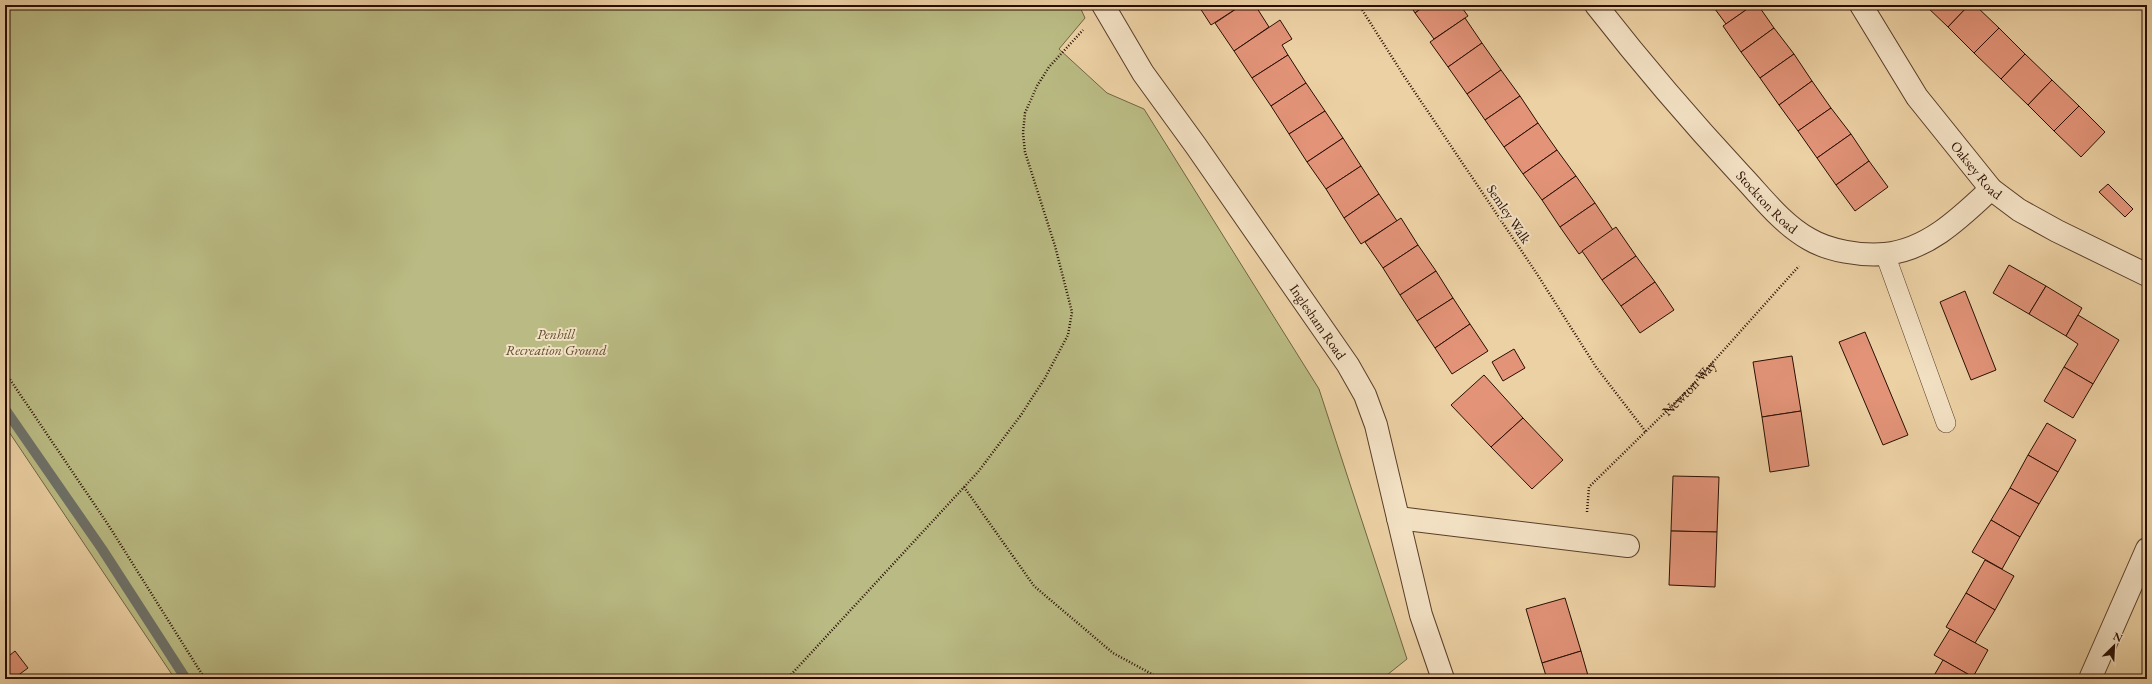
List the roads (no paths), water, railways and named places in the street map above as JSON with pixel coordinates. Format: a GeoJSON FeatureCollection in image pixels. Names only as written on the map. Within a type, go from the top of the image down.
{"type":"FeatureCollection","features":[{"type":"Feature","properties":{"kind":"street","name":"Stockton Road"},"geometry":{"type":"LineString","coordinates":[[1596,5],[1689,120],[1778,216],[1809,239],[1857,254],[1885,254],[1913,247],[1932,238],[1956,220],[1991,189]]}},
{"type":"Feature","properties":{"kind":"street","name":"Oaksey Road"},"geometry":{"type":"LineString","coordinates":[[1861,5],[1917,97],[1991,189],[2019,210],[2057,231],[2147,275]]}},
{"type":"Feature","properties":{"kind":"street","name":"Inglesham Road"},"geometry":{"type":"LineString","coordinates":[[1104,7],[1143,73],[1196,146],[1355,377],[1365,395],[1376,425],[1421,615],[1444,679]]}},
{"type":"Feature","properties":{"kind":"street"},"geometry":{"type":"LineString","coordinates":[[1398,518],[1628,546]]}},
{"type":"Feature","properties":{"kind":"street"},"geometry":{"type":"LineString","coordinates":[[2090,679],[2147,549]]}},
{"type":"Feature","properties":{"kind":"lane"},"geometry":{"type":"LineString","coordinates":[[1885,254],[1946,423]]}},
{"type":"Feature","properties":{"kind":"waterway"},"geometry":{"type":"LineString","coordinates":[[5,409],[102,549],[186,679]]}},
{"type":"Feature","properties":{"kind":"park label","name":"Penhill Recreation Ground"},"geometry":{"type":"Point","coordinates":[556,342]}}]}
